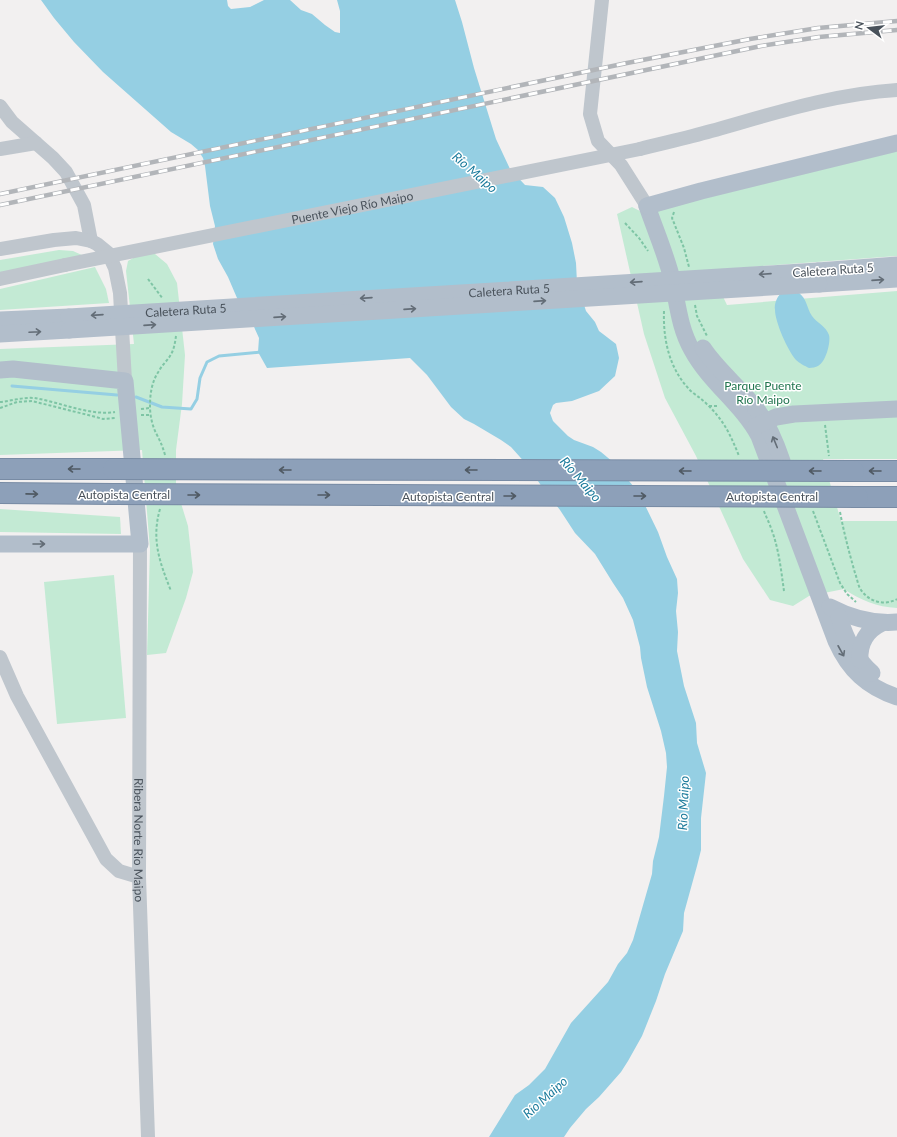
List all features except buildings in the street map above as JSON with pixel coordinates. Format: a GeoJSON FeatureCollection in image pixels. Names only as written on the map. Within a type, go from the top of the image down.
{"type":"FeatureCollection","features":[{"type":"Feature","properties":{"kind":"highway","name":"Autopista Central"},"geometry":{"type":"LineString","coordinates":[[0,469],[897,471]]}},
{"type":"Feature","properties":{"kind":"highway","name":"Autopista Central"},"geometry":{"type":"LineString","coordinates":[[0,493],[897,497]]}},
{"type":"Feature","properties":{"kind":"main road"},"geometry":{"type":"LineString","coordinates":[[647,206],[722,185],[897,143]]}},
{"type":"Feature","properties":{"kind":"main road"},"geometry":{"type":"LineString","coordinates":[[647,206],[662,220],[674,246],[679,263],[688,313],[692,326],[703,348],[711,360],[753,404],[760,424],[776,445],[829,606],[836,641],[841,653],[851,667],[872,686],[884,693],[897,697]]}},
{"type":"Feature","properties":{"kind":"main road","name":"Caletera Ruta 5"},"geometry":{"type":"LineString","coordinates":[[819,277],[897,265]]}},
{"type":"Feature","properties":{"kind":"main road","name":"Caletera Ruta 5"},"geometry":{"type":"LineString","coordinates":[[0,334],[69,323],[819,277],[897,279]]}},
{"type":"Feature","properties":{"kind":"main road","name":"Caletera Ruta 5"},"geometry":{"type":"LineString","coordinates":[[0,320],[69,323]]}},
{"type":"Feature","properties":{"kind":"main road"},"geometry":{"type":"LineString","coordinates":[[0,370],[12,369],[126,381],[140,544],[0,544]]}},
{"type":"Feature","properties":{"kind":"main road"},"geometry":{"type":"LineString","coordinates":[[760,424],[785,415],[897,409]]}},
{"type":"Feature","properties":{"kind":"main road"},"geometry":{"type":"LineString","coordinates":[[829,606],[860,619],[889,622]]}},
{"type":"Feature","properties":{"kind":"main road"},"geometry":{"type":"LineString","coordinates":[[829,606],[860,660],[876,675],[897,687]]}},
{"type":"Feature","properties":{"kind":"main road"},"geometry":{"type":"LineString","coordinates":[[860,660],[860,649],[864,638],[871,629],[889,622]]}},
{"type":"Feature","properties":{"kind":"street"},"geometry":{"type":"LineString","coordinates":[[602,0],[590,114],[598,141],[621,165],[647,206]]}},
{"type":"Feature","properties":{"kind":"street","name":"Puente Viejo Río Maipo"},"geometry":{"type":"LineString","coordinates":[[0,279],[640,149],[691,137],[782,110],[860,94],[897,90]]}},
{"type":"Feature","properties":{"kind":"street"},"geometry":{"type":"LineString","coordinates":[[0,106],[12,122],[66,172],[84,205],[91,241]]}},
{"type":"Feature","properties":{"kind":"street"},"geometry":{"type":"LineString","coordinates":[[0,149],[36,143]]}},
{"type":"Feature","properties":{"kind":"street"},"geometry":{"type":"LineString","coordinates":[[0,249],[67,238],[76,238],[98,244],[108,253],[118,277],[126,381]]}},
{"type":"Feature","properties":{"kind":"street","name":"Ribera Norte Rio Maipo"},"geometry":{"type":"LineString","coordinates":[[140,544],[139,877],[148,1137]]}},
{"type":"Feature","properties":{"kind":"street"},"geometry":{"type":"LineString","coordinates":[[0,656],[17,696],[106,859],[119,871],[139,877]]}},
{"type":"Feature","properties":{"kind":"path"},"geometry":{"type":"LineString","coordinates":[[625,223],[639,238],[650,254]]}},
{"type":"Feature","properties":{"kind":"path"},"geometry":{"type":"LineString","coordinates":[[664,310],[665,337],[675,369],[688,390],[709,406],[718,416],[732,439],[740,458]]}},
{"type":"Feature","properties":{"kind":"path"},"geometry":{"type":"LineString","coordinates":[[0,402],[33,398],[106,414],[128,413],[150,415]]}},
{"type":"Feature","properties":{"kind":"path"},"geometry":{"type":"LineString","coordinates":[[0,408],[17,402],[32,402],[103,418],[120,418],[128,413],[150,407],[150,398]]}},
{"type":"Feature","properties":{"kind":"path"},"geometry":{"type":"LineString","coordinates":[[825,412],[827,447],[830,463]]}},
{"type":"Feature","properties":{"kind":"path"},"geometry":{"type":"LineString","coordinates":[[763,509],[771,528],[776,546],[784,591]]}},
{"type":"Feature","properties":{"kind":"path"},"geometry":{"type":"LineString","coordinates":[[839,510],[845,541],[861,590],[870,599],[884,604],[897,599]]}},
{"type":"Feature","properties":{"kind":"green space","name":"Parque Puente Río Maipo"},"geometry":{"type":"Polygon","coordinates":[[[897,151],[897,256],[710,270],[727,305],[897,291],[897,459],[823,459],[841,521],[897,521],[897,608],[869,602],[844,589],[809,596],[793,606],[770,600],[743,559],[696,456],[665,398],[644,334],[617,214],[632,207],[644,213],[897,151]]]}},
{"type":"Feature","properties":{"kind":"green space"},"geometry":{"type":"Polygon","coordinates":[[[59,250],[73,251],[84,256],[0,275],[0,260],[59,250]]]}},
{"type":"Feature","properties":{"kind":"green space"},"geometry":{"type":"Polygon","coordinates":[[[142,253],[155,254],[167,264],[177,283],[185,355],[182,404],[176,450],[176,487],[188,526],[193,572],[186,598],[166,653],[147,655],[150,549],[142,450],[0,455],[0,349],[134,344],[126,271],[128,261],[142,253]]]}},
{"type":"Feature","properties":{"kind":"green space"},"geometry":{"type":"Polygon","coordinates":[[[95,267],[106,289],[109,303],[0,310],[0,289],[95,267]]]}},
{"type":"Feature","properties":{"kind":"green space"},"geometry":{"type":"Polygon","coordinates":[[[0,509],[120,517],[121,534],[0,532],[0,509]]]}},
{"type":"Feature","properties":{"kind":"green space"},"geometry":{"type":"Polygon","coordinates":[[[114,575],[126,718],[57,724],[44,582],[114,575]]]}},
{"type":"Feature","properties":{"kind":"water","name":"Río Maipo"},"geometry":{"type":"Polygon","coordinates":[[[41,0],[227,0],[228,6],[231,9],[250,7],[264,0],[290,0],[301,10],[312,14],[335,32],[340,33],[340,11],[337,0],[455,0],[496,139],[510,169],[525,185],[543,187],[555,198],[564,217],[576,263],[577,283],[586,311],[595,322],[599,331],[616,344],[619,358],[615,376],[599,391],[572,401],[556,403],[553,405],[550,413],[553,421],[568,436],[574,440],[593,447],[613,462],[641,497],[658,532],[677,579],[677,651],[684,686],[696,723],[697,743],[706,773],[701,818],[701,850],[684,913],[683,931],[665,974],[656,1001],[642,1036],[621,1072],[586,1109],[564,1137],[489,1137],[515,1095],[529,1085],[545,1069],[571,1023],[608,982],[618,964],[627,953],[633,940],[652,874],[653,861],[659,837],[664,796],[667,767],[666,753],[661,731],[647,687],[640,647],[633,620],[623,598],[595,554],[575,533],[528,466],[511,447],[464,419],[451,407],[427,375],[410,358],[267,368],[258,352],[259,338],[250,318],[237,298],[218,259],[213,244],[215,226],[210,206],[203,158],[198,150],[171,132],[103,72],[74,42],[41,0]]]}},
{"type":"Feature","properties":{"kind":"water"},"geometry":{"type":"Polygon","coordinates":[[[798,292],[805,301],[812,316],[826,329],[829,335],[829,347],[826,356],[821,364],[813,368],[809,368],[796,360],[782,336],[777,322],[775,303],[781,293],[798,292]]]}},
{"type":"Feature","properties":{"kind":"waterway"},"geometry":{"type":"LineString","coordinates":[[136,397],[162,407],[191,409],[197,399],[200,378],[207,362],[219,356],[261,352]]}},
{"type":"Feature","properties":{"kind":"waterway"},"geometry":{"type":"LineString","coordinates":[[12,386],[117,395]]}},
{"type":"Feature","properties":{"kind":"railway"},"geometry":{"type":"LineString","coordinates":[[0,194],[627,63],[750,39],[818,28],[897,21]]}},
{"type":"Feature","properties":{"kind":"railway"},"geometry":{"type":"LineString","coordinates":[[0,205],[761,46],[819,37],[897,30]]}}]}
